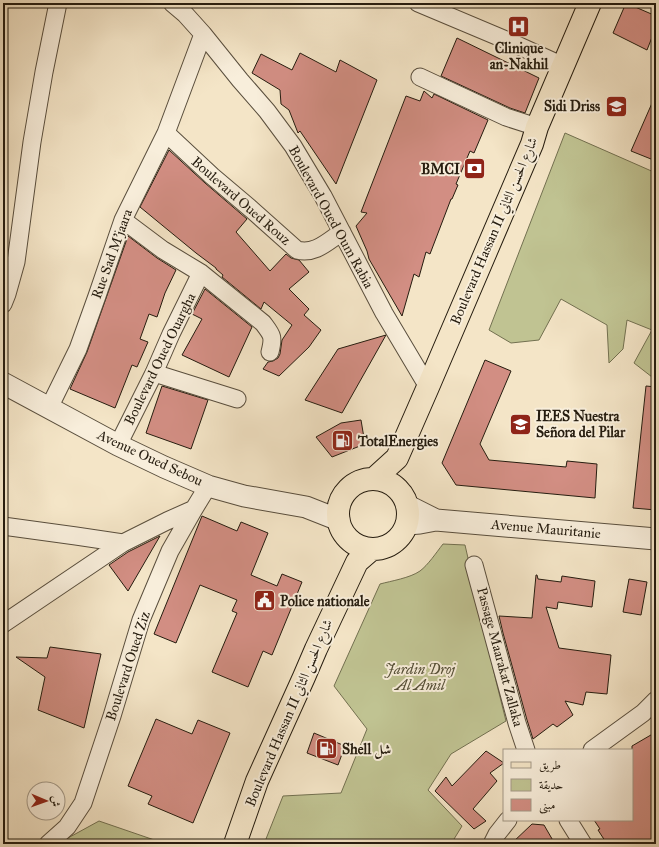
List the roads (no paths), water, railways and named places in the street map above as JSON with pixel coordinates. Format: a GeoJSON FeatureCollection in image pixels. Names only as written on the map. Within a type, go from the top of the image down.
{"type":"FeatureCollection","features":[{"type":"Feature","properties":{"kind":"main road","name":"Boulevard Hassan II شارع الحسن الثاني"},"geometry":{"type":"LineString","coordinates":[[375,478],[397,458],[532,144],[537,127],[590,3]]}},
{"type":"Feature","properties":{"kind":"main road","name":"Boulevard Hassan II شارع الحسن الثاني"},"geometry":{"type":"LineString","coordinates":[[397,458],[405,507]]}},
{"type":"Feature","properties":{"kind":"main road"},"geometry":{"type":"LineString","coordinates":[[375,478],[389,482],[405,507],[402,535],[394,542],[383,547],[361,551],[342,529],[339,512],[347,490],[359,481],[375,478]]}},
{"type":"Feature","properties":{"kind":"main road","name":"Boulevard Hassan II شارع الحسن الثاني"},"geometry":{"type":"LineString","coordinates":[[235,844],[257,781],[361,551]]}},
{"type":"Feature","properties":{"kind":"street"},"geometry":{"type":"LineString","coordinates":[[3,304],[16,262],[32,142],[58,3]]}},
{"type":"Feature","properties":{"kind":"street","name":"Boulevard Oued Oum Rabia"},"geometry":{"type":"LineString","coordinates":[[172,3],[185,14],[203,34],[240,80],[267,110],[293,146],[323,196],[384,313],[428,387]]}},
{"type":"Feature","properties":{"kind":"street"},"geometry":{"type":"LineString","coordinates":[[418,3],[563,66]]}},
{"type":"Feature","properties":{"kind":"street","name":"Rue Sad M'jaara"},"geometry":{"type":"LineString","coordinates":[[49,408],[78,349],[123,220],[166,133],[203,34]]}},
{"type":"Feature","properties":{"kind":"street"},"geometry":{"type":"LineString","coordinates":[[420,77],[506,117],[537,127]]}},
{"type":"Feature","properties":{"kind":"street","name":"Boulevard Oued Rouz"},"geometry":{"type":"LineString","coordinates":[[166,133],[212,176],[298,250],[303,252],[312,251],[342,232]]}},
{"type":"Feature","properties":{"kind":"street"},"geometry":{"type":"LineString","coordinates":[[123,220],[163,250],[202,272],[262,323],[271,333],[273,342],[270,352]]}},
{"type":"Feature","properties":{"kind":"street","name":"Boulevard Oued Ouargha"},"geometry":{"type":"LineString","coordinates":[[118,445],[202,272]]}},
{"type":"Feature","properties":{"kind":"street"},"geometry":{"type":"LineString","coordinates":[[154,373],[237,399]]}},
{"type":"Feature","properties":{"kind":"street","name":"Avenue Oued Sebou"},"geometry":{"type":"LineString","coordinates":[[3,383],[118,445],[208,486],[244,496],[339,512]]}},
{"type":"Feature","properties":{"kind":"street","name":"Boulevard Oued Ziz"},"geometry":{"type":"LineString","coordinates":[[48,844],[67,827],[82,803],[112,716],[141,620],[170,551],[208,486]]}},
{"type":"Feature","properties":{"kind":"street","name":"Avenue Mauritanie"},"geometry":{"type":"LineString","coordinates":[[405,507],[420,523],[436,520],[656,539]]}},
{"type":"Feature","properties":{"kind":"street"},"geometry":{"type":"LineString","coordinates":[[3,624],[124,543],[194,509]]}},
{"type":"Feature","properties":{"kind":"street"},"geometry":{"type":"LineString","coordinates":[[3,526],[124,543]]}},
{"type":"Feature","properties":{"kind":"street","name":"Passage Maarakat Zallaka"},"geometry":{"type":"LineString","coordinates":[[474,565],[517,723],[526,749]]}},
{"type":"Feature","properties":{"kind":"street"},"geometry":{"type":"LineString","coordinates":[[593,749],[643,713],[656,700]]}},
{"type":"Feature","properties":{"kind":"street"},"geometry":{"type":"LineString","coordinates":[[492,844],[497,834],[507,821]]}},
{"type":"Feature","properties":{"kind":"street"},"geometry":{"type":"LineString","coordinates":[[569,821],[583,844]]}},
{"type":"Feature","properties":{"kind":"place","name":"Clinique an-Nakhil"},"geometry":{"type":"Point","coordinates":[519,26]}},
{"type":"Feature","properties":{"kind":"place","name":"Sidi Driss"},"geometry":{"type":"Point","coordinates":[616,106]}},
{"type":"Feature","properties":{"kind":"place","name":"BMCI"},"geometry":{"type":"Point","coordinates":[475,169]}},
{"type":"Feature","properties":{"kind":"place","name":"IEES Nuestra Señora del Pilar"},"geometry":{"type":"Point","coordinates":[520,424]}},
{"type":"Feature","properties":{"kind":"place","name":"TotalEnergies"},"geometry":{"type":"Point","coordinates":[342,441]}},
{"type":"Feature","properties":{"kind":"place","name":"Police nationale"},"geometry":{"type":"Point","coordinates":[265,601]}},
{"type":"Feature","properties":{"kind":"place","name":"Shell شل"},"geometry":{"type":"Point","coordinates":[326,749]}},
{"type":"Feature","properties":{"kind":"park label","name":"Jardin Droj Al Amil"},"geometry":{"type":"Point","coordinates":[420,678]}}]}
